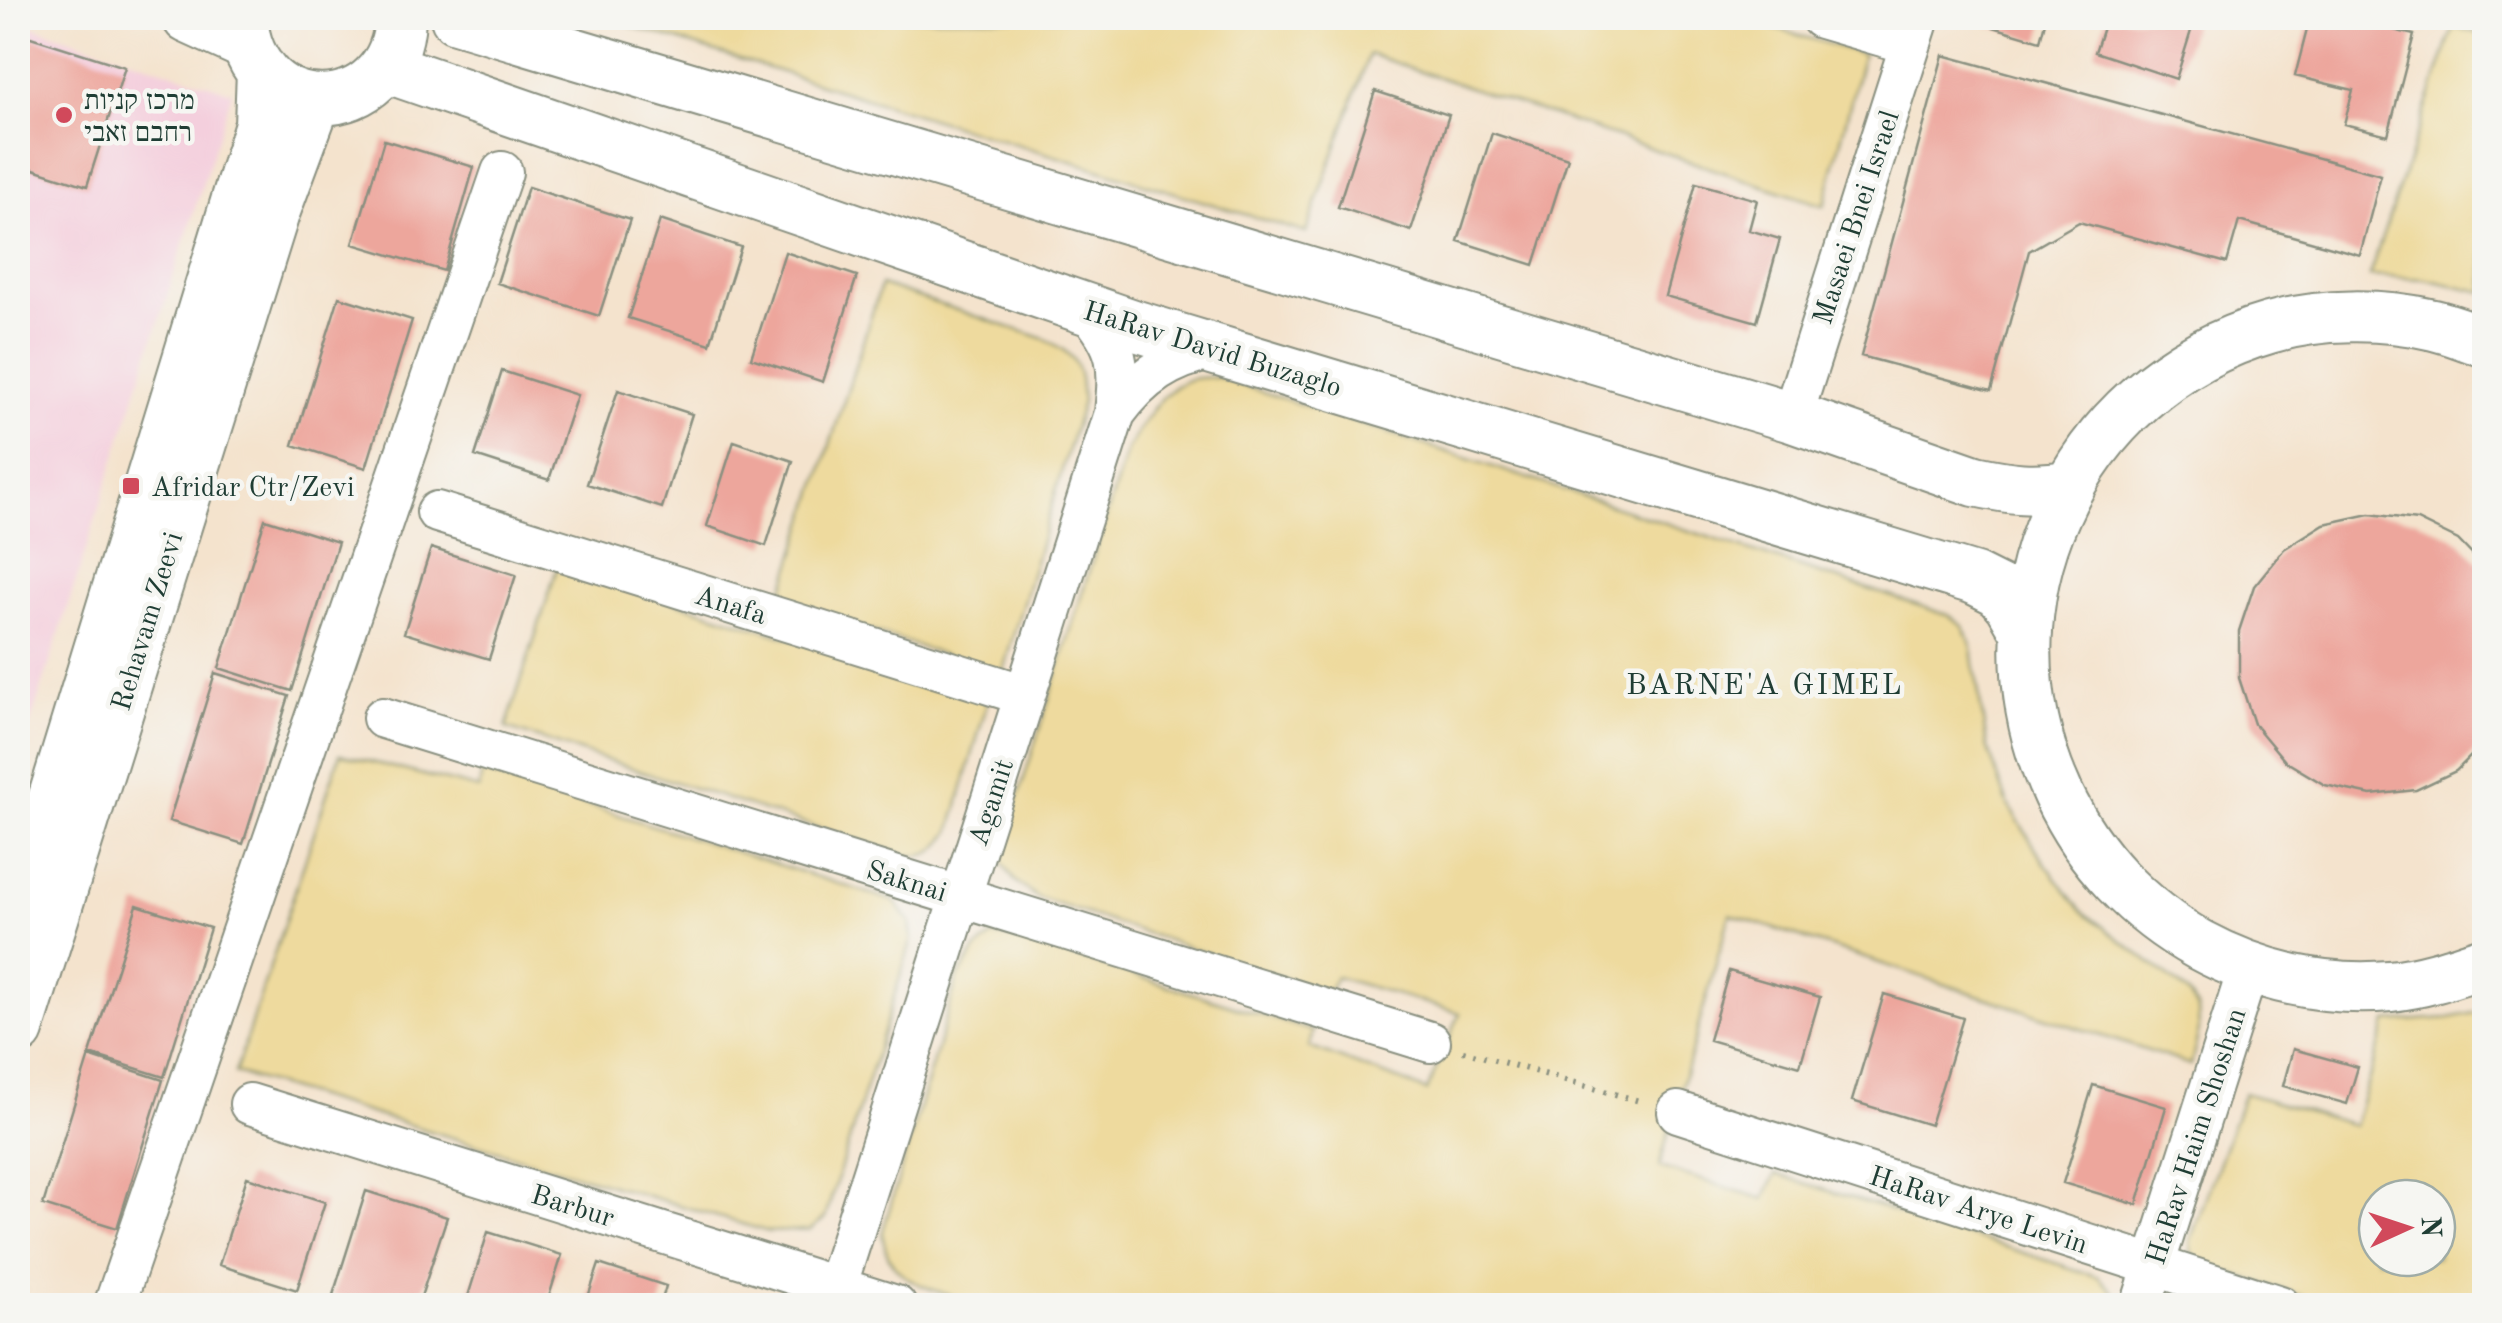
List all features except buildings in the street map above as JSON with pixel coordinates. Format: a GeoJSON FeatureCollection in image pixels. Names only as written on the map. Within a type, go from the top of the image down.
{"type":"FeatureCollection","features":[{"type":"Feature","properties":{"kind":"street"},"geometry":{"type":"LineString","coordinates":[[188,18],[250,44],[270,81],[292,94],[316,100],[346,96],[374,79],[394,52],[400,18]]}},
{"type":"Feature","properties":{"kind":"street"},"geometry":{"type":"LineString","coordinates":[[456,18],[1792,417],[1975,481],[2037,490],[2070,486]]}},
{"type":"Feature","properties":{"kind":"street"},"geometry":{"type":"LineString","coordinates":[[1821,18],[1914,31]]}},
{"type":"Feature","properties":{"kind":"street","name":"Masaei Bnei Israel"},"geometry":{"type":"LineString","coordinates":[[1792,417],[1914,31]]}},
{"type":"Feature","properties":{"kind":"street","name":"Rehavam Zeevi"},"geometry":{"type":"LineString","coordinates":[[18,914],[260,124],[250,44]]}},
{"type":"Feature","properties":{"kind":"street","name":"HaRav David Buzaglo"},"geometry":{"type":"LineString","coordinates":[[385,67],[1087,310],[1975,579],[1998,591],[2027,633]]}},
{"type":"Feature","properties":{"kind":"street","name":"Rehavam Zeevi"},"geometry":{"type":"LineString","coordinates":[[18,1030],[274,213],[316,100]]}},
{"type":"Feature","properties":{"kind":"street"},"geometry":{"type":"LineString","coordinates":[[114,1306],[502,172]]}},
{"type":"Feature","properties":{"kind":"street","name":"Agamit"},"geometry":{"type":"LineString","coordinates":[[833,1296],[1115,413],[1119,377],[1115,352],[1106,331],[1087,310]]}},
{"type":"Feature","properties":{"kind":"street"},"geometry":{"type":"LineString","coordinates":[[2484,341],[2435,325],[2380,317],[2325,318],[2270,328],[2218,347],[2170,374],[2128,410],[2091,451],[2062,498],[2041,548],[2029,602],[2025,657],[2030,712],[2045,766],[2068,815],[2099,861],[2136,902],[2180,934],[2248,967],[2335,986],[2390,986],[2444,976],[2484,962]]}},
{"type":"Feature","properties":{"kind":"street","name":"Agamit"},"geometry":{"type":"LineString","coordinates":[[1115,413],[1132,390],[1159,370],[1184,356],[1214,350]]}},
{"type":"Feature","properties":{"kind":"street","name":"Anafa"},"geometry":{"type":"LineString","coordinates":[[437,512],[1025,696]]}},
{"type":"Feature","properties":{"kind":"street","name":"Saknai"},"geometry":{"type":"LineString","coordinates":[[383,718],[1430,1042]]}},
{"type":"Feature","properties":{"kind":"street","name":"HaRav Haim Shoshan"},"geometry":{"type":"LineString","coordinates":[[2141,1306],[2248,967]]}},
{"type":"Feature","properties":{"kind":"street","name":"Barbur"},"geometry":{"type":"LineString","coordinates":[[250,1104],[833,1296],[896,1306]]}},
{"type":"Feature","properties":{"kind":"street","name":"HaRav Arye Levin"},"geometry":{"type":"LineString","coordinates":[[1678,1112],[2280,1306]]}},
{"type":"Feature","properties":{"kind":"path"},"geometry":{"type":"LineString","coordinates":[[1430,1042],[1678,1112]]}},
{"type":"Feature","properties":{"kind":"shaded area"},"geometry":{"type":"Polygon","coordinates":[[[18,22],[232,92],[18,762],[18,22]]]}},
{"type":"Feature","properties":{"kind":"sand"},"geometry":{"type":"Polygon","coordinates":[[[605,18],[1740,18],[1863,54],[1824,206],[1369,54],[1306,233],[605,18]]]}},
{"type":"Feature","properties":{"kind":"sand"},"geometry":{"type":"Polygon","coordinates":[[[2454,26],[2484,35],[2484,292],[2425,279],[2369,276],[2454,26]]]}},
{"type":"Feature","properties":{"kind":"sand"},"geometry":{"type":"Polygon","coordinates":[[[881,285],[1042,338],[1070,356],[1078,369],[1082,402],[1002,674],[780,601],[881,285]]]}},
{"type":"Feature","properties":{"kind":"sand"},"geometry":{"type":"Polygon","coordinates":[[[1217,377],[1948,615],[1963,625],[1971,643],[1987,746],[2008,805],[2081,910],[2189,995],[2198,1009],[2199,1030],[2191,1065],[1730,914],[1659,1167],[1764,1199],[1776,1174],[2099,1277],[2114,1293],[2117,1305],[983,1305],[927,1287],[899,1271],[890,1259],[882,1234],[958,977],[977,949],[992,936],[1012,937],[1313,1031],[1309,1047],[1427,1091],[1460,1013],[1336,977],[1328,993],[1036,897],[1014,880],[999,858],[1127,450],[1154,408],[1171,390],[1192,379],[1217,377]]]}},
{"type":"Feature","properties":{"kind":"sand"},"geometry":{"type":"Polygon","coordinates":[[[558,565],[988,700],[950,833],[932,852],[906,856],[506,728],[558,565]]]}},
{"type":"Feature","properties":{"kind":"sand"},"geometry":{"type":"Polygon","coordinates":[[[340,754],[479,789],[482,772],[894,901],[910,922],[912,939],[825,1218],[810,1230],[769,1232],[235,1073],[340,754]]]}},
{"type":"Feature","properties":{"kind":"sand"},"geometry":{"type":"Polygon","coordinates":[[[2484,1011],[2484,1305],[2332,1305],[2206,1266],[2191,1252],[2190,1241],[2244,1093],[2354,1125],[2387,1022],[2449,1018],[2484,1011]]]}},
{"type":"Feature","properties":{"kind":"place","name":"מרכז קניות רחבם זאבי"},"geometry":{"type":"Point","coordinates":[64,115]}},
{"type":"Feature","properties":{"kind":"place","name":"Afridar Ctr/Zevi"},"geometry":{"type":"Point","coordinates":[131,486]}},
{"type":"Feature","properties":{"kind":"district","name":"BARNE'A GIMEL"},"geometry":{"type":"Point","coordinates":[1765,684]}}]}
